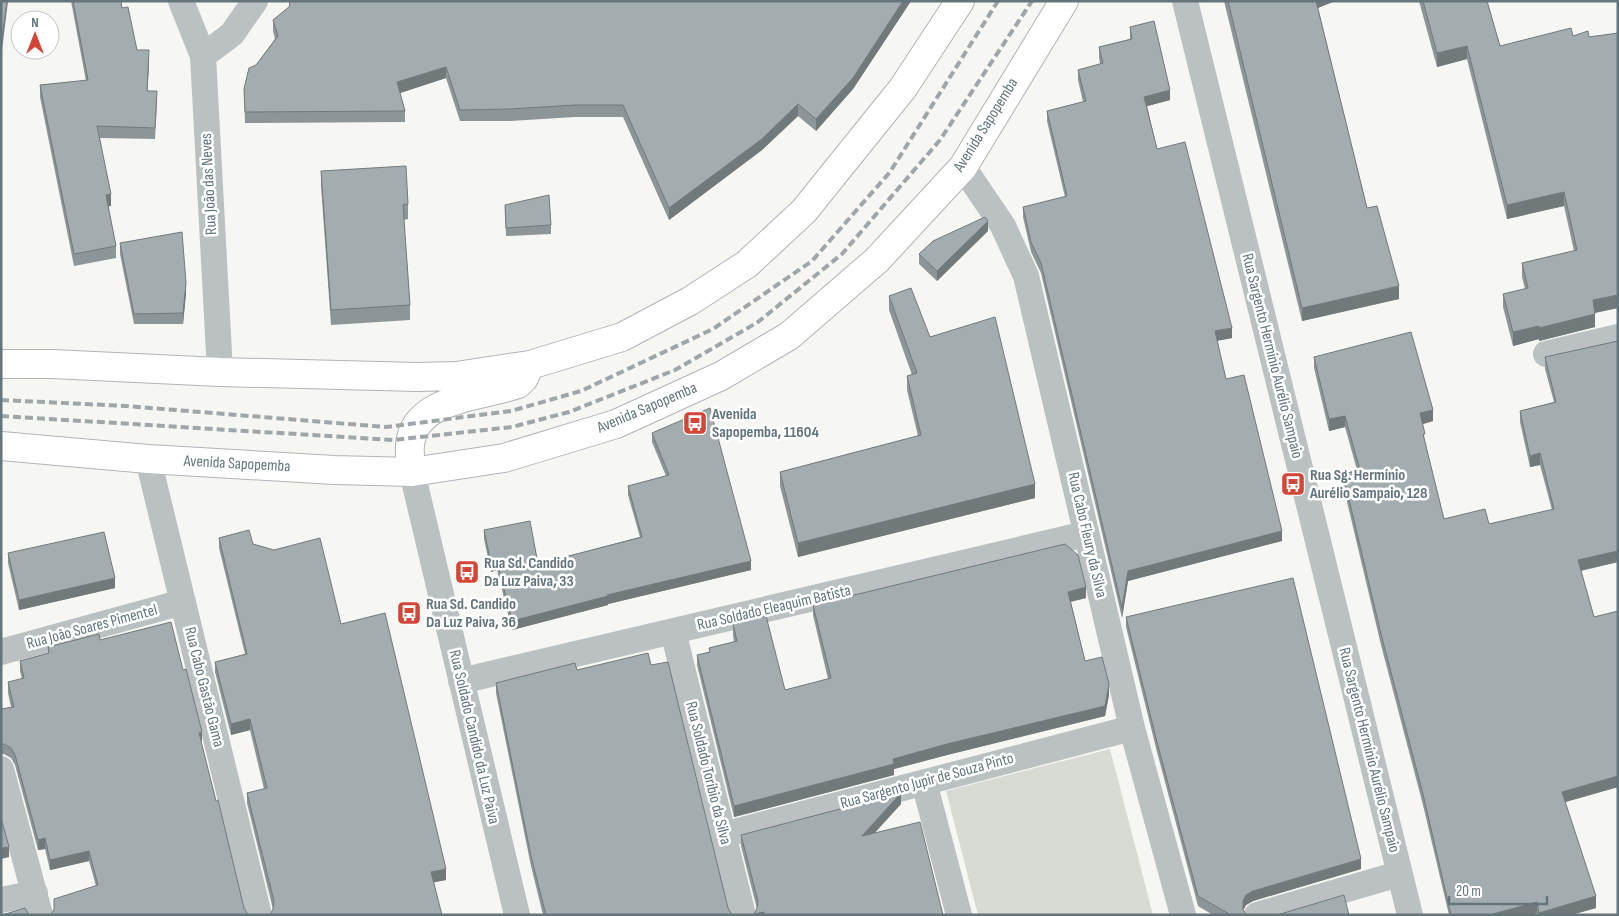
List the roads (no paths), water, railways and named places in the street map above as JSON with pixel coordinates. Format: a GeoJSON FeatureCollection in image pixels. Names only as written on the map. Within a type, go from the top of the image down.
{"type":"FeatureCollection","features":[{"type":"Feature","properties":{"kind":"main road"},"geometry":{"type":"LineString","coordinates":[[1,364],[52,364],[220,372],[416,377],[456,376],[530,365],[622,336],[690,301],[747,264],[804,211],[904,88],[960,1]]}},
{"type":"Feature","properties":{"kind":"main road","name":"Avenida Sapopemba"},"geometry":{"type":"LineString","coordinates":[[1,446],[148,459],[334,470],[412,472],[504,458],[616,424],[721,376],[789,336],[877,260],[963,167],[1064,1]]}},
{"type":"Feature","properties":{"kind":"main road"},"geometry":{"type":"LineString","coordinates":[[412,472],[410,445],[414,430],[421,418],[445,404],[518,384],[524,378],[530,365]]}},
{"type":"Feature","properties":{"kind":"street","name":"Rua João das Neves"},"geometry":{"type":"LineString","coordinates":[[182,1],[203,56],[220,372]]}},
{"type":"Feature","properties":{"kind":"street"},"geometry":{"type":"LineString","coordinates":[[203,56],[232,34],[255,1]]}},
{"type":"Feature","properties":{"kind":"street","name":"Rua Sargento Hermínio Aurélio Sampaio"},"geometry":{"type":"LineString","coordinates":[[1186,1],[1410,915]]}},
{"type":"Feature","properties":{"kind":"street","name":"Rua Cabo Fleury da Silva"},"geometry":{"type":"LineString","coordinates":[[963,167],[1002,226],[1026,276],[1132,728],[1183,915]]}},
{"type":"Feature","properties":{"kind":"street"},"geometry":{"type":"LineString","coordinates":[[1546,354],[1617,342]]}},
{"type":"Feature","properties":{"kind":"street","name":"Rua Cabo Gastão Gama"},"geometry":{"type":"LineString","coordinates":[[148,459],[259,915]]}},
{"type":"Feature","properties":{"kind":"street","name":"Rua Soldado Candido da Luz Paiva"},"geometry":{"type":"LineString","coordinates":[[412,472],[517,915]]}},
{"type":"Feature","properties":{"kind":"street","name":"Rua Soldado Eleaquim Batista"},"geometry":{"type":"LineString","coordinates":[[461,681],[1086,534]]}},
{"type":"Feature","properties":{"kind":"street","name":"Rua João Soares Pimentel"},"geometry":{"type":"LineString","coordinates":[[1,652],[183,602]]}},
{"type":"Feature","properties":{"kind":"street","name":"Rua Soldado Toríbio da Silva"},"geometry":{"type":"LineString","coordinates":[[674,631],[743,915]]}},
{"type":"Feature","properties":{"kind":"street","name":"Rua Sargento Jupir de Souza Pinto"},"geometry":{"type":"LineString","coordinates":[[723,835],[1132,728]]}},
{"type":"Feature","properties":{"kind":"street"},"geometry":{"type":"LineString","coordinates":[[1,768],[38,904],[1,900]]}},
{"type":"Feature","properties":{"kind":"street"},"geometry":{"type":"LineString","coordinates":[[924,782],[959,915]]}},
{"type":"Feature","properties":{"kind":"street"},"geometry":{"type":"LineString","coordinates":[[1257,915],[1399,874]]}},
{"type":"Feature","properties":{"kind":"railway"},"geometry":{"type":"LineString","coordinates":[[1,400],[126,406],[386,427],[511,411],[581,391],[713,329],[812,261],[890,172],[998,1]]}},
{"type":"Feature","properties":{"kind":"railway"},"geometry":{"type":"LineString","coordinates":[[1,416],[393,440],[512,427],[569,412],[675,370],[758,322],[842,254],[940,140],[1032,1]]}},
{"type":"Feature","properties":{"kind":"place","name":"Avenida Sapopemba, 11604"},"geometry":{"type":"Point","coordinates":[695,423]}},
{"type":"Feature","properties":{"kind":"place","name":"Rua Sg. Hermínio Aurélio Sampaio, 128"},"geometry":{"type":"Point","coordinates":[1293,484]}},
{"type":"Feature","properties":{"kind":"place","name":"Rua Sd. Candido Da Luz Paiva, 33"},"geometry":{"type":"Point","coordinates":[467,572]}},
{"type":"Feature","properties":{"kind":"place","name":"Rua Sd. Candido Da Luz Paiva, 36"},"geometry":{"type":"Point","coordinates":[409,613]}}]}
